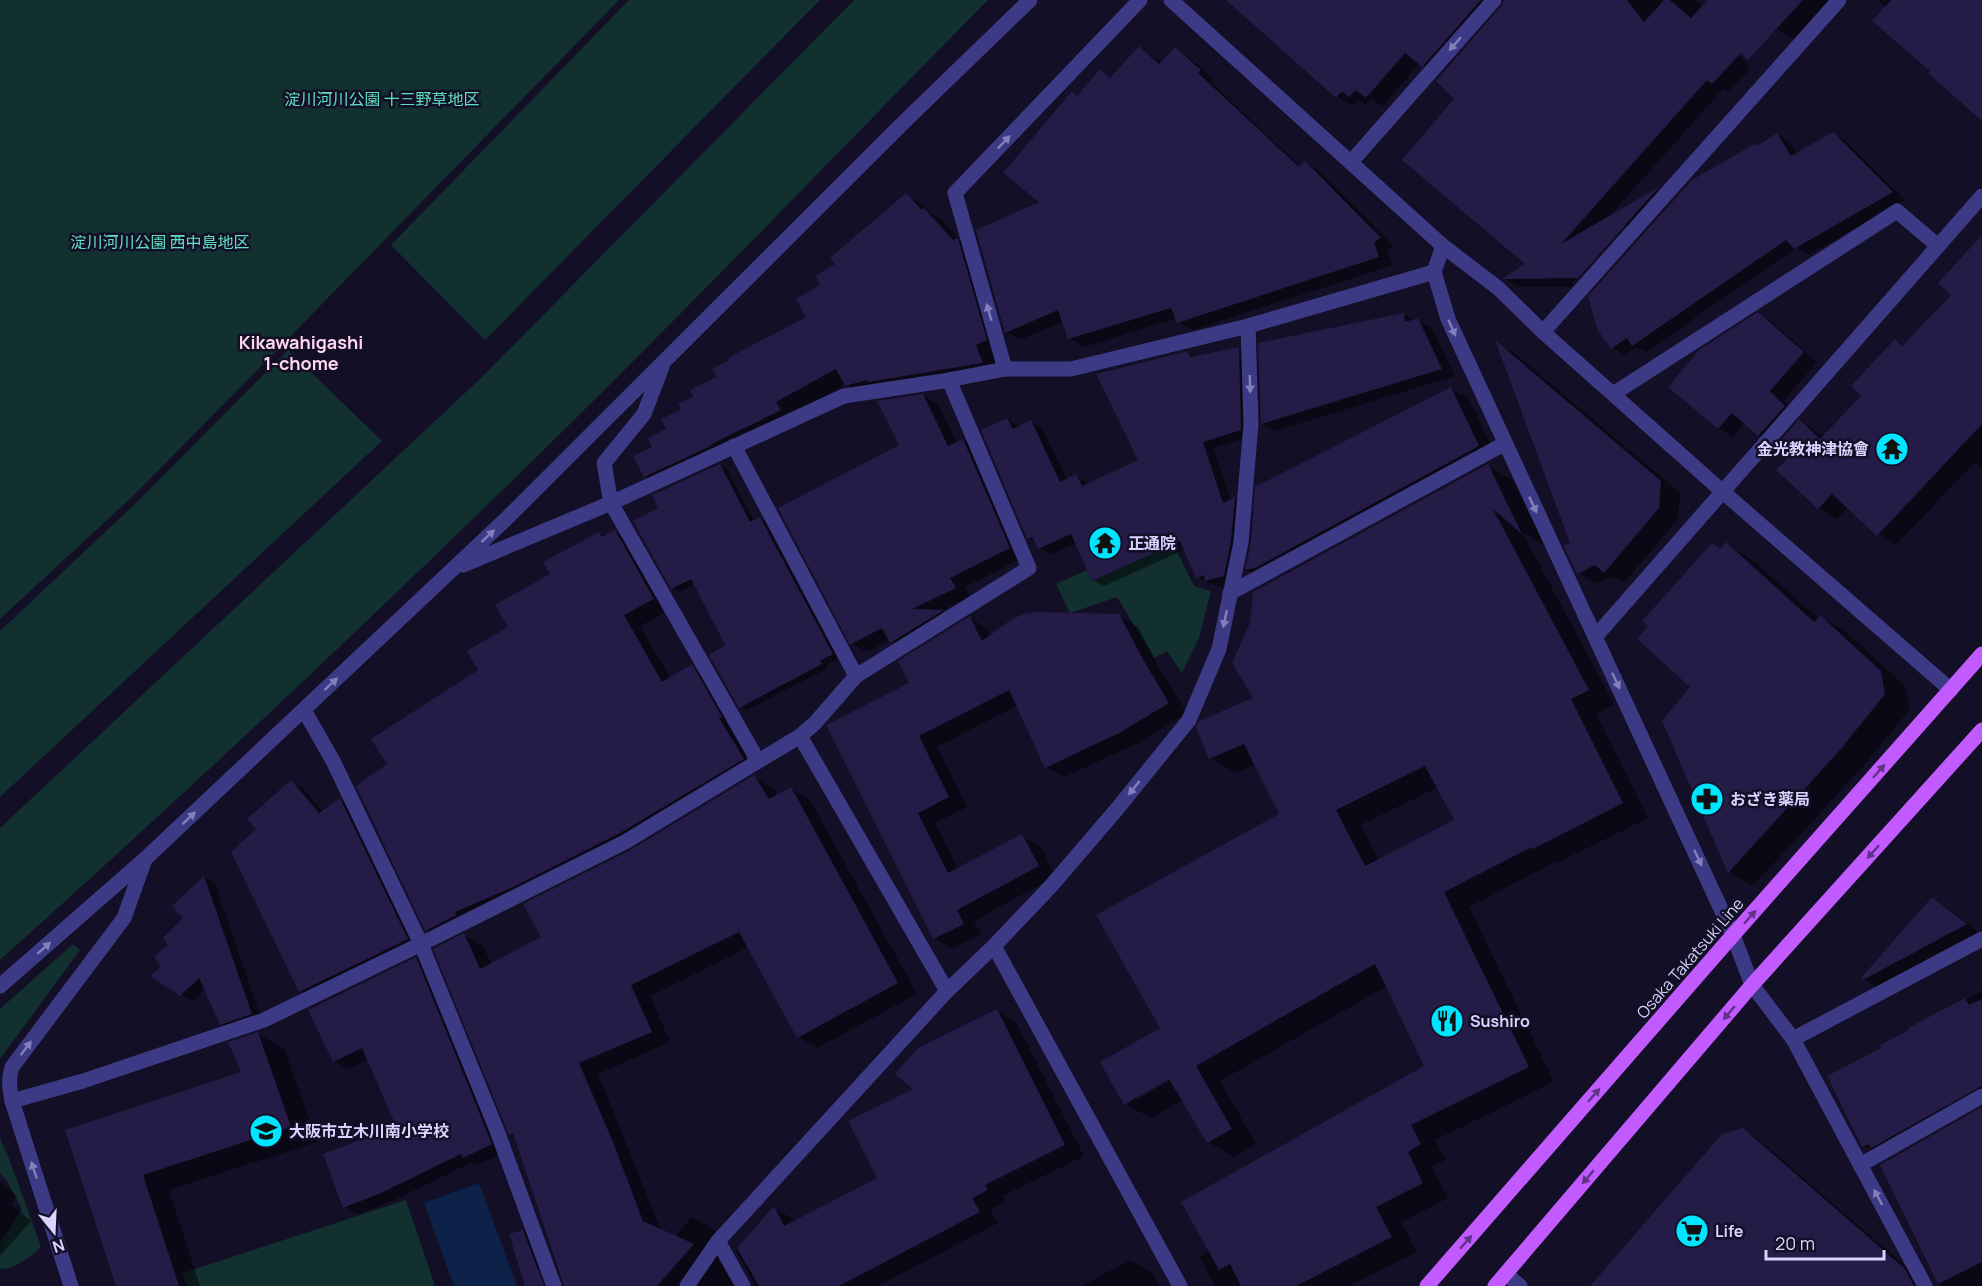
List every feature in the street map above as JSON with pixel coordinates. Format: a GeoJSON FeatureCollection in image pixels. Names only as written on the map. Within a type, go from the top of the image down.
{"type":"FeatureCollection","features":[{"type":"Feature","properties":{"kind":"main road","name":"Osaka Takatsuki Line"},"geometry":{"type":"LineString","coordinates":[[1427,1286],[1982,654]]}},
{"type":"Feature","properties":{"kind":"main road"},"geometry":{"type":"LineString","coordinates":[[1495,1286],[1752,985],[1982,730]]}},
{"type":"Feature","properties":{"kind":"street"},"geometry":{"type":"LineString","coordinates":[[0,986],[145,859],[505,520],[906,120],[1030,0]]}},
{"type":"Feature","properties":{"kind":"street"},"geometry":{"type":"LineString","coordinates":[[1005,369],[955,193],[1140,0]]}},
{"type":"Feature","properties":{"kind":"street"},"geometry":{"type":"LineString","coordinates":[[1171,0],[1443,246],[1498,288],[1543,332],[1723,492],[1951,690]]}},
{"type":"Feature","properties":{"kind":"street"},"geometry":{"type":"LineString","coordinates":[[1351,162],[1494,0]]}},
{"type":"Feature","properties":{"kind":"street"},"geometry":{"type":"LineString","coordinates":[[1543,332],[1839,0]]}},
{"type":"Feature","properties":{"kind":"street"},"geometry":{"type":"LineString","coordinates":[[1596,636],[1982,196]]}},
{"type":"Feature","properties":{"kind":"street"},"geometry":{"type":"LineString","coordinates":[[1613,394],[1897,211],[1938,246]]}},
{"type":"Feature","properties":{"kind":"street"},"geometry":{"type":"LineString","coordinates":[[1443,246],[1434,272],[1448,319],[1733,935],[1752,985],[1793,1039],[1925,1286]]}},
{"type":"Feature","properties":{"kind":"street"},"geometry":{"type":"LineString","coordinates":[[453,569],[611,503],[844,396],[1005,369],[1071,369],[1248,326],[1434,272]]}},
{"type":"Feature","properties":{"kind":"street"},"geometry":{"type":"LineString","coordinates":[[687,1286],[718,1241],[947,991],[1051,886],[1117,809],[1188,720],[1219,650],[1241,542],[1251,424],[1248,326]]}},
{"type":"Feature","properties":{"kind":"street"},"geometry":{"type":"LineString","coordinates":[[664,361],[644,414],[604,463],[611,503],[757,762]]}},
{"type":"Feature","properties":{"kind":"street"},"geometry":{"type":"LineString","coordinates":[[12,1101],[83,1081],[264,1020],[625,842],[801,736],[856,676],[1029,568],[949,380]]}},
{"type":"Feature","properties":{"kind":"street"},"geometry":{"type":"LineString","coordinates":[[1230,592],[1504,444]]}},
{"type":"Feature","properties":{"kind":"street"},"geometry":{"type":"LineString","coordinates":[[734,446],[856,676]]}},
{"type":"Feature","properties":{"kind":"street"},"geometry":{"type":"LineString","coordinates":[[304,710],[333,761],[421,944],[496,1128],[554,1286]]}},
{"type":"Feature","properties":{"kind":"street"},"geometry":{"type":"LineString","coordinates":[[801,736],[947,991]]}},
{"type":"Feature","properties":{"kind":"street"},"geometry":{"type":"LineString","coordinates":[[71,1286],[12,1101],[9,1083],[12,1067],[124,918],[145,859]]}},
{"type":"Feature","properties":{"kind":"street"},"geometry":{"type":"LineString","coordinates":[[1793,1039],[1982,939]]}},
{"type":"Feature","properties":{"kind":"street"},"geometry":{"type":"LineString","coordinates":[[994,946],[1180,1286]]}},
{"type":"Feature","properties":{"kind":"street"},"geometry":{"type":"LineString","coordinates":[[1860,1165],[1982,1096]]}},
{"type":"Feature","properties":{"kind":"street"},"geometry":{"type":"LineString","coordinates":[[718,1241],[743,1286]]}},
{"type":"Feature","properties":{"kind":"street"},"geometry":{"type":"LineString","coordinates":[[1506,1274],[1520,1286]]}},
{"type":"Feature","properties":{"kind":"green space","name":"淀川河川公園 西中島地区"},"geometry":{"type":"Polygon","coordinates":[[[0,0],[619,0],[133,496],[0,619],[0,0]]]}},
{"type":"Feature","properties":{"kind":"green space"},"geometry":{"type":"Polygon","coordinates":[[[629,0],[820,0],[485,340],[391,245],[629,0]]]}},
{"type":"Feature","properties":{"kind":"green space"},"geometry":{"type":"Polygon","coordinates":[[[854,0],[988,0],[672,323],[496,497],[215,764],[0,960],[0,828],[481,378],[854,0]]]}},
{"type":"Feature","properties":{"kind":"green space"},"geometry":{"type":"Polygon","coordinates":[[[288,350],[382,441],[0,797],[0,631],[137,502],[288,350]]]}},
{"type":"Feature","properties":{"kind":"green space"},"geometry":{"type":"Polygon","coordinates":[[[1168,533],[1194,586],[1211,591],[1199,638],[1182,673],[1167,651],[1154,658],[1117,597],[1070,613],[1056,584],[1168,533]]]}},
{"type":"Feature","properties":{"kind":"green space"},"geometry":{"type":"Polygon","coordinates":[[[73,944],[80,950],[0,1059],[0,1009],[73,944]]]}},
{"type":"Feature","properties":{"kind":"green space"},"geometry":{"type":"Polygon","coordinates":[[[0,1138],[41,1247],[17,1265],[0,1269],[0,1243],[22,1210],[6,1179],[0,1174],[0,1138]]]}},
{"type":"Feature","properties":{"kind":"green space"},"geometry":{"type":"Polygon","coordinates":[[[406,1200],[435,1286],[187,1286],[183,1273],[406,1200]]]}},
{"type":"Feature","properties":{"kind":"water"},"geometry":{"type":"Polygon","coordinates":[[[479,1183],[517,1286],[454,1286],[424,1203],[479,1183]]]}},
{"type":"Feature","properties":{"kind":"building"},"geometry":{"type":"Polygon","coordinates":[[[1226,0],[1481,0],[1422,67],[1405,53],[1366,98],[1356,90],[1349,97],[1342,91],[1336,98],[1226,0]]]}},
{"type":"Feature","properties":{"kind":"building"},"geometry":{"type":"Polygon","coordinates":[[[1504,0],[1627,0],[1644,22],[1664,0],[1670,0],[1691,18],[1708,0],[1803,0],[1748,60],[1741,53],[1712,84],[1707,80],[1561,244],[1659,187],[1578,278],[1502,279],[1525,264],[1402,160],[1454,99],[1436,81],[1504,0]]]}},
{"type":"Feature","properties":{"kind":"building"},"geometry":{"type":"Polygon","coordinates":[[[1891,0],[1982,0],[1982,121],[1928,73],[1930,71],[1872,21],[1891,0]]]}},
{"type":"Feature","properties":{"kind":"building"},"geometry":{"type":"Polygon","coordinates":[[[1139,46],[1159,64],[1175,47],[1201,70],[1198,73],[1299,167],[1305,161],[1381,238],[1374,242],[1379,257],[1177,323],[1171,308],[1068,339],[1058,310],[1005,333],[976,230],[1039,202],[1003,173],[1072,91],[1077,96],[1100,69],[1110,78],[1139,46]]]}},
{"type":"Feature","properties":{"kind":"building"},"geometry":{"type":"Polygon","coordinates":[[[1833,132],[1893,192],[1794,249],[1786,240],[1632,346],[1627,338],[1611,349],[1597,329],[1588,296],[1692,180],[1777,133],[1791,156],[1833,132]]]}},
{"type":"Feature","properties":{"kind":"building"},"geometry":{"type":"Polygon","coordinates":[[[906,193],[922,210],[924,208],[953,240],[958,238],[987,340],[976,345],[983,363],[868,382],[867,380],[845,386],[836,369],[776,402],[781,410],[644,477],[633,456],[652,447],[648,438],[666,429],[661,419],[681,410],[678,404],[693,397],[690,390],[717,377],[712,369],[729,360],[728,358],[806,317],[796,299],[820,285],[816,276],[835,264],[830,258],[906,193]]]}},
{"type":"Feature","properties":{"kind":"building"},"geometry":{"type":"Polygon","coordinates":[[[1982,235],[1982,424],[1877,536],[1832,494],[1818,509],[1776,470],[1786,460],[1773,449],[1799,419],[1820,439],[1861,396],[1851,386],[1895,339],[1902,346],[1951,295],[1938,283],[1982,235]]]}},
{"type":"Feature","properties":{"kind":"building"},"geometry":{"type":"Polygon","coordinates":[[[1758,312],[1804,352],[1770,391],[1785,406],[1758,436],[1732,413],[1718,429],[1668,387],[1699,350],[1758,312]]]}},
{"type":"Feature","properties":{"kind":"building"},"geometry":{"type":"Polygon","coordinates":[[[1404,313],[1405,322],[1418,318],[1442,369],[1261,424],[1258,343],[1404,313]]]}},
{"type":"Feature","properties":{"kind":"building"},"geometry":{"type":"Polygon","coordinates":[[[1495,340],[1661,481],[1659,508],[1604,573],[1595,565],[1577,574],[1563,545],[1570,543],[1495,340]]]}},
{"type":"Feature","properties":{"kind":"building"},"geometry":{"type":"Polygon","coordinates":[[[1239,347],[1241,430],[1203,442],[1223,503],[1235,497],[1231,541],[1224,576],[1205,581],[1204,575],[1196,578],[1180,541],[1092,581],[1071,534],[1038,549],[1032,537],[1027,539],[981,430],[1007,418],[1013,429],[1031,420],[1060,482],[1076,474],[1082,486],[1138,460],[1096,374],[1188,351],[1190,357],[1239,347]]]}},
{"type":"Feature","properties":{"kind":"building"},"geometry":{"type":"Polygon","coordinates":[[[1451,387],[1479,446],[1255,568],[1245,570],[1251,543],[1255,487],[1451,387]]]}},
{"type":"Feature","properties":{"kind":"building"},"geometry":{"type":"Polygon","coordinates":[[[923,394],[948,446],[963,439],[1010,548],[950,578],[956,588],[912,609],[944,610],[890,643],[882,628],[850,645],[778,508],[899,445],[877,401],[923,394]]]}},
{"type":"Feature","properties":{"kind":"building"},"geometry":{"type":"Polygon","coordinates":[[[720,464],[750,522],[760,517],[833,654],[820,661],[822,664],[739,708],[709,655],[725,645],[691,579],[671,589],[633,521],[658,508],[652,495],[720,464]]]}},
{"type":"Feature","properties":{"kind":"building"},"geometry":{"type":"Polygon","coordinates":[[[1488,464],[1522,534],[1493,509],[1589,690],[1571,699],[1623,803],[1444,892],[1529,1067],[1411,1125],[1421,1144],[1408,1152],[1423,1183],[1376,1207],[1392,1237],[1296,1286],[1241,1286],[1230,1264],[1219,1270],[1181,1202],[1424,1066],[1375,964],[1196,1066],[1232,1129],[1207,1143],[1169,1079],[1124,1105],[1100,1062],[1160,1028],[1096,915],[1279,814],[1244,744],[1209,759],[1196,727],[1199,721],[1253,698],[1232,663],[1250,623],[1253,592],[1488,464]],[[1425,766],[1336,810],[1365,866],[1454,820],[1425,766]]]}},
{"type":"Feature","properties":{"kind":"building"},"geometry":{"type":"Polygon","coordinates":[[[615,530],[654,599],[624,615],[662,682],[692,664],[722,717],[719,718],[744,759],[620,833],[513,887],[455,912],[456,915],[425,931],[356,786],[387,764],[371,739],[478,670],[467,651],[508,627],[495,605],[550,574],[543,562],[599,532],[602,537],[615,530]]]}},
{"type":"Feature","properties":{"kind":"building"},"geometry":{"type":"Polygon","coordinates":[[[1726,542],[1814,622],[1820,615],[1881,671],[1885,694],[1840,750],[1728,873],[1662,721],[1690,687],[1637,639],[1648,626],[1642,621],[1712,543],[1720,549],[1726,542]]]}},
{"type":"Feature","properties":{"kind":"building"},"geometry":{"type":"Polygon","coordinates":[[[1038,612],[1119,614],[1169,703],[1119,733],[1045,768],[1009,690],[919,736],[949,797],[918,813],[948,873],[1022,834],[1039,866],[957,910],[964,924],[933,939],[826,725],[909,683],[898,661],[970,616],[982,641],[1012,619],[1038,612]]]}},
{"type":"Feature","properties":{"kind":"building"},"geometry":{"type":"Polygon","coordinates":[[[754,775],[769,799],[791,787],[898,983],[797,1038],[739,932],[631,985],[652,1032],[579,1063],[613,1142],[643,1221],[694,1244],[657,1286],[564,1286],[513,1133],[509,1135],[433,949],[464,933],[480,969],[541,937],[523,904],[629,851],[754,775]]]}},
{"type":"Feature","properties":{"kind":"building"},"geometry":{"type":"Polygon","coordinates":[[[291,780],[319,813],[340,798],[408,939],[299,992],[231,852],[256,829],[247,819],[291,780]]]}},
{"type":"Feature","properties":{"kind":"building"},"geometry":{"type":"Polygon","coordinates":[[[204,876],[252,1014],[220,1025],[199,978],[180,996],[150,976],[161,967],[154,957],[168,945],[163,938],[183,918],[172,906],[204,876]]]}},
{"type":"Feature","properties":{"kind":"building"},"geometry":{"type":"Polygon","coordinates":[[[1932,897],[1967,924],[1863,980],[1861,978],[1932,897]]]}},
{"type":"Feature","properties":{"kind":"building"},"geometry":{"type":"Polygon","coordinates":[[[416,957],[492,1144],[463,1158],[461,1154],[381,1193],[343,1208],[323,1154],[396,1126],[362,1048],[333,1062],[308,1010],[416,957]]]}},
{"type":"Feature","properties":{"kind":"building"},"geometry":{"type":"Polygon","coordinates":[[[1965,998],[1969,1005],[1982,999],[1982,1086],[1871,1148],[1869,1144],[1862,1147],[1827,1076],[1881,1048],[1880,1045],[1909,1030],[1908,1028],[1965,998]]]}},
{"type":"Feature","properties":{"kind":"building"},"geometry":{"type":"Polygon","coordinates":[[[997,1009],[1065,1145],[985,1185],[988,1190],[972,1198],[980,1212],[839,1286],[759,1286],[737,1248],[774,1206],[784,1226],[877,1178],[848,1121],[913,1089],[895,1074],[918,1048],[997,1009]]]}},
{"type":"Feature","properties":{"kind":"building"},"geometry":{"type":"Polygon","coordinates":[[[258,1032],[291,1127],[143,1175],[179,1286],[116,1286],[65,1130],[241,1072],[228,1042],[258,1032]]]}},
{"type":"Feature","properties":{"kind":"building"},"geometry":{"type":"Polygon","coordinates":[[[1982,1107],[1982,1262],[1938,1284],[1880,1165],[1982,1107]]]}},
{"type":"Feature","properties":{"kind":"building"},"geometry":{"type":"Polygon","coordinates":[[[1743,1128],[1905,1269],[1914,1286],[1590,1286],[1722,1134],[1743,1128]]]}},
{"type":"Feature","properties":{"kind":"building"},"geometry":{"type":"Polygon","coordinates":[[[523,1230],[544,1286],[525,1286],[509,1234],[523,1230]]]}},
{"type":"Feature","properties":{"kind":"place","name":"金光教神津協會"},"geometry":{"type":"Point","coordinates":[1892,449]}},
{"type":"Feature","properties":{"kind":"place","name":"正通院"},"geometry":{"type":"Point","coordinates":[1105,543]}},
{"type":"Feature","properties":{"kind":"place","name":"おざき薬局"},"geometry":{"type":"Point","coordinates":[1707,799]}},
{"type":"Feature","properties":{"kind":"place","name":"Sushiro"},"geometry":{"type":"Point","coordinates":[1447,1021]}},
{"type":"Feature","properties":{"kind":"place","name":"大阪市立木川南小学校"},"geometry":{"type":"Point","coordinates":[266,1131]}},
{"type":"Feature","properties":{"kind":"place","name":"Life"},"geometry":{"type":"Point","coordinates":[1692,1231]}},
{"type":"Feature","properties":{"kind":"district","name":"Kikawahigashi 1-chome"},"geometry":{"type":"Point","coordinates":[301,353]}},
{"type":"Feature","properties":{"kind":"park label","name":"淀川河川公園 十三野草地区"},"geometry":{"type":"Point","coordinates":[382,99]}}]}
